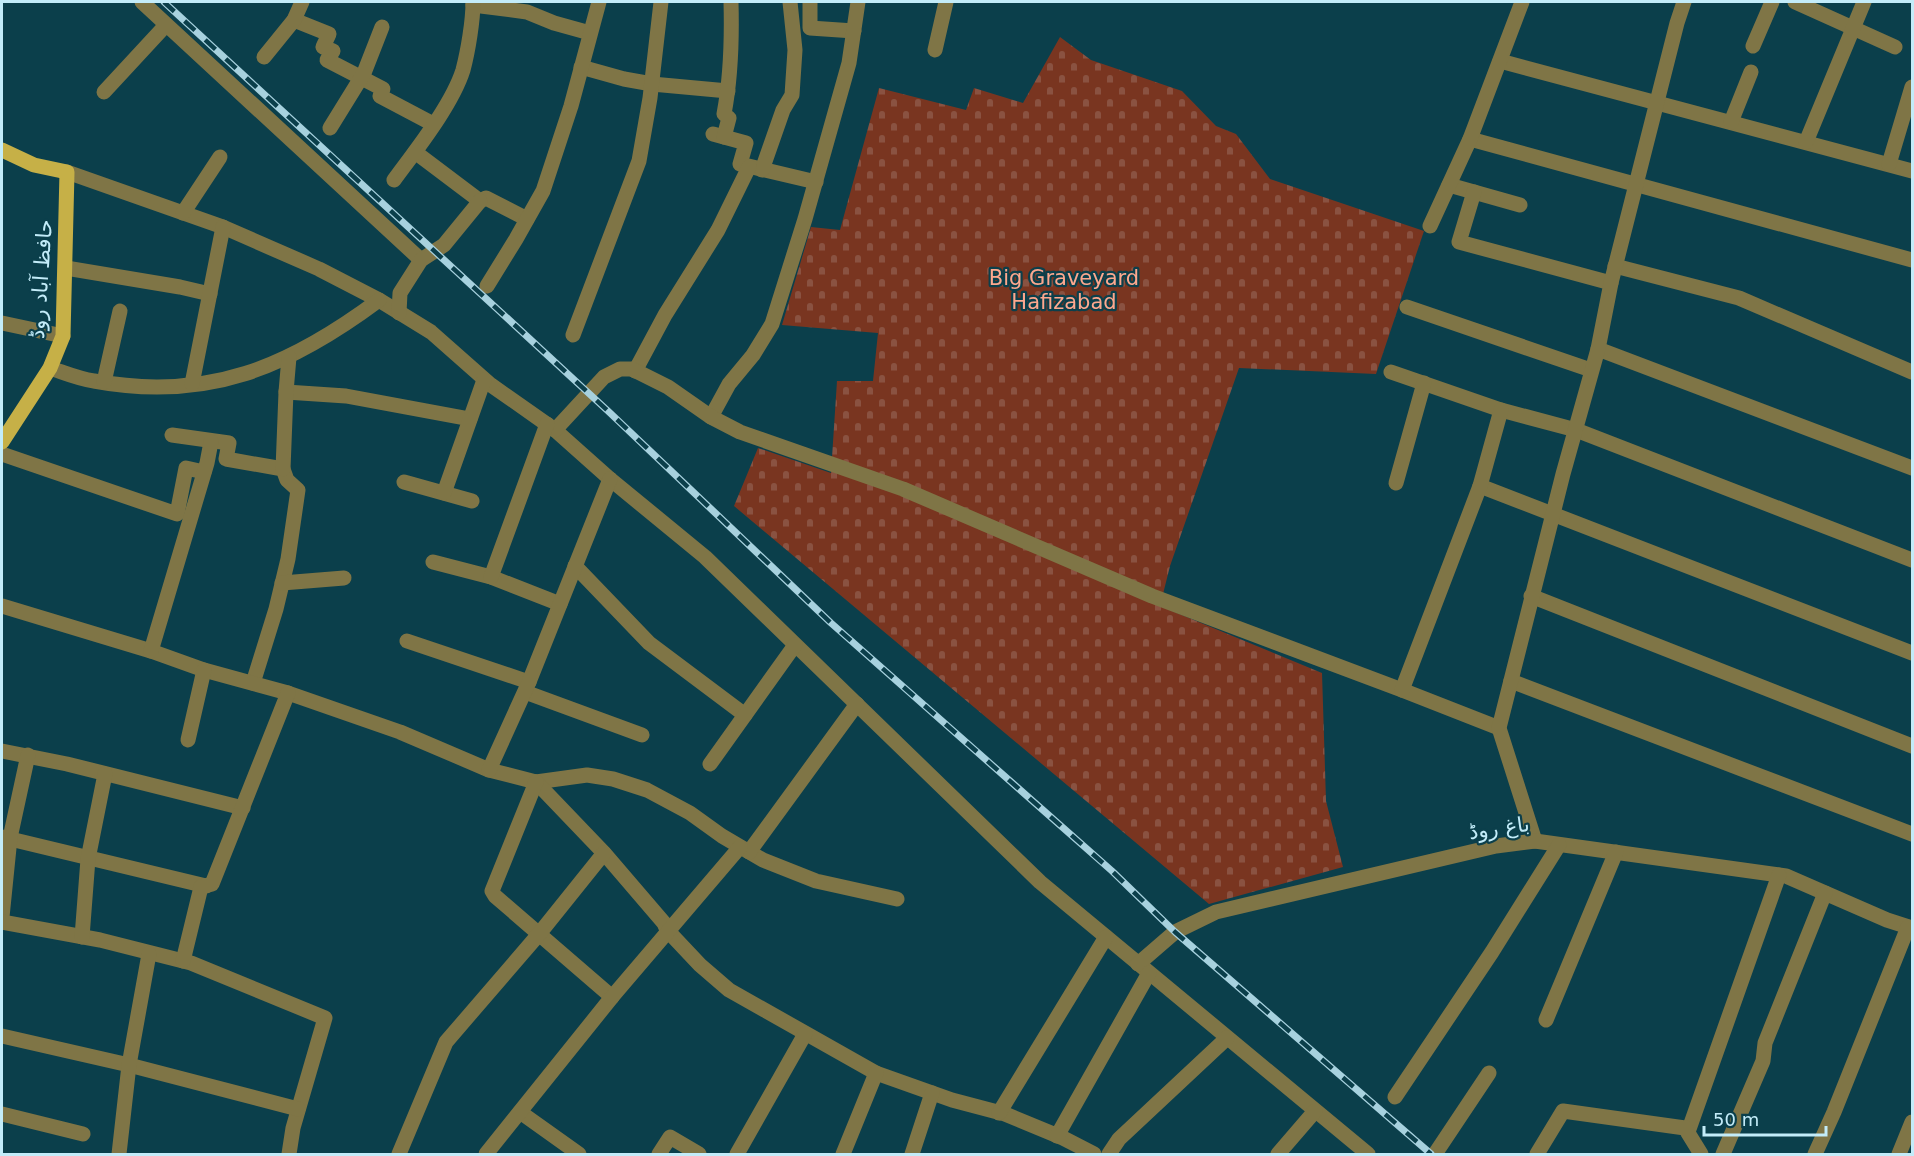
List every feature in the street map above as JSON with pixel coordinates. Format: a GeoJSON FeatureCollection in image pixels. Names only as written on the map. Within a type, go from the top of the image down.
{"type":"FeatureCollection","features":[{"type":"Feature","properties":{"kind":"main road"},"geometry":{"type":"LineString","coordinates":[[2,150],[34,165],[67,172]]}},
{"type":"Feature","properties":{"kind":"main road","name":"حافظ آباد روڈ"},"geometry":{"type":"LineString","coordinates":[[2,438],[50,368],[63,336],[67,172]]}},
{"type":"Feature","properties":{"kind":"street"},"geometry":{"type":"LineString","coordinates":[[141,2],[422,260]]}},
{"type":"Feature","properties":{"kind":"street"},"geometry":{"type":"LineString","coordinates":[[487,286],[543,191],[571,106],[599,2]]}},
{"type":"Feature","properties":{"kind":"street"},"geometry":{"type":"LineString","coordinates":[[573,335],[639,161],[652,84],[661,2]]}},
{"type":"Feature","properties":{"kind":"street"},"geometry":{"type":"LineString","coordinates":[[731,2],[732,40],[724,114],[729,118],[718,136],[746,143],[740,164],[816,182]]}},
{"type":"Feature","properties":{"kind":"street"},"geometry":{"type":"LineString","coordinates":[[635,371],[665,315],[755,168],[792,95],[795,50],[790,2]]}},
{"type":"Feature","properties":{"kind":"street"},"geometry":{"type":"LineString","coordinates":[[810,2],[810,28],[854,31]]}},
{"type":"Feature","properties":{"kind":"street"},"geometry":{"type":"LineString","coordinates":[[711,417],[729,384],[753,355],[772,324],[816,182],[849,63],[858,2]]}},
{"type":"Feature","properties":{"kind":"street"},"geometry":{"type":"LineString","coordinates":[[935,50],[946,2]]}},
{"type":"Feature","properties":{"kind":"street"},"geometry":{"type":"LineString","coordinates":[[1430,226],[1470,139],[1522,2]]}},
{"type":"Feature","properties":{"kind":"street"},"geometry":{"type":"LineString","coordinates":[[1535,842],[1499,728],[1531,596],[1598,349],[1611,283],[1684,2]]}},
{"type":"Feature","properties":{"kind":"street"},"geometry":{"type":"LineString","coordinates":[[1753,46],[1772,2]]}},
{"type":"Feature","properties":{"kind":"street"},"geometry":{"type":"LineString","coordinates":[[1795,2],[1895,47]]}},
{"type":"Feature","properties":{"kind":"street"},"geometry":{"type":"LineString","coordinates":[[1806,142],[1864,2]]}},
{"type":"Feature","properties":{"kind":"street"},"geometry":{"type":"LineString","coordinates":[[264,57],[294,20],[299,3]]}},
{"type":"Feature","properties":{"kind":"street"},"geometry":{"type":"LineString","coordinates":[[394,180],[451,97],[463,70],[473,3],[527,12],[554,23],[591,33]]}},
{"type":"Feature","properties":{"kind":"street"},"geometry":{"type":"LineString","coordinates":[[294,20],[329,34],[323,47],[333,51],[327,60],[383,89],[380,96],[433,124]]}},
{"type":"Feature","properties":{"kind":"street"},"geometry":{"type":"LineString","coordinates":[[104,92],[166,25]]}},
{"type":"Feature","properties":{"kind":"street"},"geometry":{"type":"LineString","coordinates":[[330,128],[361,78],[382,27]]}},
{"type":"Feature","properties":{"kind":"street"},"geometry":{"type":"LineString","coordinates":[[1500,61],[1912,171]]}},
{"type":"Feature","properties":{"kind":"street"},"geometry":{"type":"LineString","coordinates":[[581,67],[652,84],[728,91]]}},
{"type":"Feature","properties":{"kind":"street"},"geometry":{"type":"LineString","coordinates":[[1731,122],[1751,72]]}},
{"type":"Feature","properties":{"kind":"street"},"geometry":{"type":"LineString","coordinates":[[1889,164],[1912,87]]}},
{"type":"Feature","properties":{"kind":"street"},"geometry":{"type":"LineString","coordinates":[[1470,139],[1912,260]]}},
{"type":"Feature","properties":{"kind":"street"},"geometry":{"type":"LineString","coordinates":[[415,152],[480,201]]}},
{"type":"Feature","properties":{"kind":"street"},"geometry":{"type":"LineString","coordinates":[[183,213],[220,156]]}},
{"type":"Feature","properties":{"kind":"street"},"geometry":{"type":"LineString","coordinates":[[67,172],[223,227],[319,269],[379,300],[430,332],[484,380],[551,427],[705,557],[1040,882],[1368,1155]]}},
{"type":"Feature","properties":{"kind":"street"},"geometry":{"type":"LineString","coordinates":[[1449,185],[1520,205]]}},
{"type":"Feature","properties":{"kind":"street"},"geometry":{"type":"LineString","coordinates":[[1474,192],[1459,242],[1611,283]]}},
{"type":"Feature","properties":{"kind":"street"},"geometry":{"type":"LineString","coordinates":[[399,313],[400,293],[422,260],[444,245],[480,201],[486,198],[527,219]]}},
{"type":"Feature","properties":{"kind":"street"},"geometry":{"type":"LineString","coordinates":[[192,384],[223,227]]}},
{"type":"Feature","properties":{"kind":"street"},"geometry":{"type":"LineString","coordinates":[[1616,266],[1739,298],[1912,372]]}},
{"type":"Feature","properties":{"kind":"street"},"geometry":{"type":"LineString","coordinates":[[66,268],[210,294]]}},
{"type":"Feature","properties":{"kind":"street"},"geometry":{"type":"LineString","coordinates":[[50,368],[92,381],[132,386],[222,381],[267,367],[289,357],[343,327],[379,300]]}},
{"type":"Feature","properties":{"kind":"street"},"geometry":{"type":"LineString","coordinates":[[1407,307],[1591,370]]}},
{"type":"Feature","properties":{"kind":"street"},"geometry":{"type":"LineString","coordinates":[[104,382],[120,311]]}},
{"type":"Feature","properties":{"kind":"street"},"geometry":{"type":"LineString","coordinates":[[2,323],[63,336]]}},
{"type":"Feature","properties":{"kind":"street"},"geometry":{"type":"LineString","coordinates":[[1598,349],[1912,468]]}},
{"type":"Feature","properties":{"kind":"street"},"geometry":{"type":"LineString","coordinates":[[254,684],[288,559],[298,490],[287,480],[283,469],[289,357]]}},
{"type":"Feature","properties":{"kind":"street"},"geometry":{"type":"LineString","coordinates":[[491,578],[551,427],[604,377],[620,369],[635,371],[668,387],[711,417],[740,432],[903,489],[1152,596],[1499,728]]}},
{"type":"Feature","properties":{"kind":"street"},"geometry":{"type":"LineString","coordinates":[[1392,372],[1501,410],[1576,430],[1912,560]]}},
{"type":"Feature","properties":{"kind":"street"},"geometry":{"type":"LineString","coordinates":[[444,492],[484,380]]}},
{"type":"Feature","properties":{"kind":"street"},"geometry":{"type":"LineString","coordinates":[[1396,483],[1424,383]]}},
{"type":"Feature","properties":{"kind":"street"},"geometry":{"type":"LineString","coordinates":[[286,392],[346,396],[470,419]]}},
{"type":"Feature","properties":{"kind":"street"},"geometry":{"type":"LineString","coordinates":[[1402,690],[1480,486],[1501,410]]}},
{"type":"Feature","properties":{"kind":"street"},"geometry":{"type":"LineString","coordinates":[[172,435],[229,444],[226,459],[283,469]]}},
{"type":"Feature","properties":{"kind":"street"},"geometry":{"type":"LineString","coordinates":[[151,651],[211,442]]}},
{"type":"Feature","properties":{"kind":"street"},"geometry":{"type":"LineString","coordinates":[[2,454],[177,514],[186,468],[204,472]]}},
{"type":"Feature","properties":{"kind":"street"},"geometry":{"type":"LineString","coordinates":[[489,770],[527,687],[610,479]]}},
{"type":"Feature","properties":{"kind":"street"},"geometry":{"type":"LineString","coordinates":[[404,482],[472,501]]}},
{"type":"Feature","properties":{"kind":"street"},"geometry":{"type":"LineString","coordinates":[[1480,486],[1912,652]]}},
{"type":"Feature","properties":{"kind":"street"},"geometry":{"type":"LineString","coordinates":[[433,562],[491,578],[560,604]]}},
{"type":"Feature","properties":{"kind":"street"},"geometry":{"type":"LineString","coordinates":[[575,566],[649,643],[745,715]]}},
{"type":"Feature","properties":{"kind":"street"},"geometry":{"type":"LineString","coordinates":[[282,583],[344,578]]}},
{"type":"Feature","properties":{"kind":"street"},"geometry":{"type":"LineString","coordinates":[[1531,596],[1912,746]]}},
{"type":"Feature","properties":{"kind":"street"},"geometry":{"type":"LineString","coordinates":[[2,606],[151,651],[204,670],[288,693],[400,732],[489,770],[536,782],[586,776],[613,779],[647,790],[690,813],[763,860],[816,881],[897,898]]}},
{"type":"Feature","properties":{"kind":"street"},"geometry":{"type":"LineString","coordinates":[[407,641],[527,687],[642,735]]}},
{"type":"Feature","properties":{"kind":"street"},"geometry":{"type":"LineString","coordinates":[[710,764],[795,645]]}},
{"type":"Feature","properties":{"kind":"street"},"geometry":{"type":"LineString","coordinates":[[188,740],[204,670]]}},
{"type":"Feature","properties":{"kind":"street"},"geometry":{"type":"LineString","coordinates":[[1511,681],[1912,834]]}},
{"type":"Feature","properties":{"kind":"street"},"geometry":{"type":"LineString","coordinates":[[183,961],[201,888],[212,884],[288,693]]}},
{"type":"Feature","properties":{"kind":"street"},"geometry":{"type":"LineString","coordinates":[[486,1155],[668,930],[745,850],[857,704]]}},
{"type":"Feature","properties":{"kind":"street"},"geometry":{"type":"LineString","coordinates":[[2,751],[28,755],[243,808]]}},
{"type":"Feature","properties":{"kind":"street"},"geometry":{"type":"LineString","coordinates":[[2,917],[6,837],[28,755]]}},
{"type":"Feature","properties":{"kind":"street"},"geometry":{"type":"LineString","coordinates":[[82,937],[88,859],[105,774]]}},
{"type":"Feature","properties":{"kind":"street"},"geometry":{"type":"LineString","coordinates":[[536,782],[604,853],[700,965],[729,990],[876,1073],[999,1113],[1057,1136],[1083,1152]]}},
{"type":"Feature","properties":{"kind":"street"},"geometry":{"type":"LineString","coordinates":[[536,782],[492,891],[612,997]]}},
{"type":"Feature","properties":{"kind":"street"},"geometry":{"type":"LineString","coordinates":[[6,837],[88,859],[141,869],[206,886]]}},
{"type":"Feature","properties":{"kind":"street","name":"باغ روڈ"},"geometry":{"type":"LineString","coordinates":[[1057,1136],[1144,968],[1175,932],[1216,912],[1496,846],[1535,842],[1779,875],[1910,928]]}},
{"type":"Feature","properties":{"kind":"street"},"geometry":{"type":"LineString","coordinates":[[1395,1097],[1492,952],[1559,845]]}},
{"type":"Feature","properties":{"kind":"street"},"geometry":{"type":"LineString","coordinates":[[1546,1020],[1616,852]]}},
{"type":"Feature","properties":{"kind":"street"},"geometry":{"type":"LineString","coordinates":[[399,1155],[446,1042],[539,934],[604,853]]}},
{"type":"Feature","properties":{"kind":"street"},"geometry":{"type":"LineString","coordinates":[[1688,1132],[1779,875]]}},
{"type":"Feature","properties":{"kind":"street"},"geometry":{"type":"LineString","coordinates":[[1723,1155],[1763,1061],[1765,1043],[1825,893]]}},
{"type":"Feature","properties":{"kind":"street"},"geometry":{"type":"LineString","coordinates":[[2,922],[82,937],[183,961],[325,1018],[293,1128],[289,1155]]}},
{"type":"Feature","properties":{"kind":"street"},"geometry":{"type":"LineString","coordinates":[[1815,1155],[1910,928]]}},
{"type":"Feature","properties":{"kind":"street"},"geometry":{"type":"LineString","coordinates":[[999,1113],[1106,937]]}},
{"type":"Feature","properties":{"kind":"street"},"geometry":{"type":"LineString","coordinates":[[118,1155],[129,1065],[149,954]]}},
{"type":"Feature","properties":{"kind":"street"},"geometry":{"type":"LineString","coordinates":[[737,1155],[804,1034]]}},
{"type":"Feature","properties":{"kind":"street"},"geometry":{"type":"LineString","coordinates":[[2,1036],[129,1065],[298,1109]]}},
{"type":"Feature","properties":{"kind":"street"},"geometry":{"type":"LineString","coordinates":[[1109,1155],[1119,1139],[1227,1038]]}},
{"type":"Feature","properties":{"kind":"street"},"geometry":{"type":"LineString","coordinates":[[843,1155],[876,1073]]}},
{"type":"Feature","properties":{"kind":"street"},"geometry":{"type":"LineString","coordinates":[[1435,1155],[1489,1073]]}},
{"type":"Feature","properties":{"kind":"street"},"geometry":{"type":"LineString","coordinates":[[912,1155],[932,1093]]}},
{"type":"Feature","properties":{"kind":"street"},"geometry":{"type":"LineString","coordinates":[[1278,1155],[1315,1111]]}},
{"type":"Feature","properties":{"kind":"street"},"geometry":{"type":"LineString","coordinates":[[1537,1155],[1563,1111],[1685,1128],[1701,1155]]}},
{"type":"Feature","properties":{"kind":"street"},"geometry":{"type":"LineString","coordinates":[[520,1112],[579,1155]]}},
{"type":"Feature","properties":{"kind":"street"},"geometry":{"type":"LineString","coordinates":[[2,1114],[82,1134]]}},
{"type":"Feature","properties":{"kind":"street"},"geometry":{"type":"LineString","coordinates":[[1899,1155],[1912,1122]]}},
{"type":"Feature","properties":{"kind":"street"},"geometry":{"type":"LineString","coordinates":[[659,1155],[670,1137],[699,1155]]}},
{"type":"Feature","properties":{"kind":"green space","name":"Big Graveyard Hafizabad"},"geometry":{"type":"Polygon","coordinates":[[[1060,37],[1091,60],[1182,91],[1216,126],[1236,134],[1270,179],[1424,231],[1376,374],[1239,368],[1170,566],[1160,606],[1322,673],[1326,801],[1343,867],[1209,904],[734,506],[758,448],[831,473],[837,381],[873,381],[878,333],[782,325],[811,227],[840,230],[879,88],[966,110],[974,88],[1023,103],[1060,37]]]}},
{"type":"Feature","properties":{"kind":"railway"},"geometry":{"type":"LineString","coordinates":[[164,2],[608,411],[831,623],[1112,871],[1175,932],[1431,1154]]}}]}
